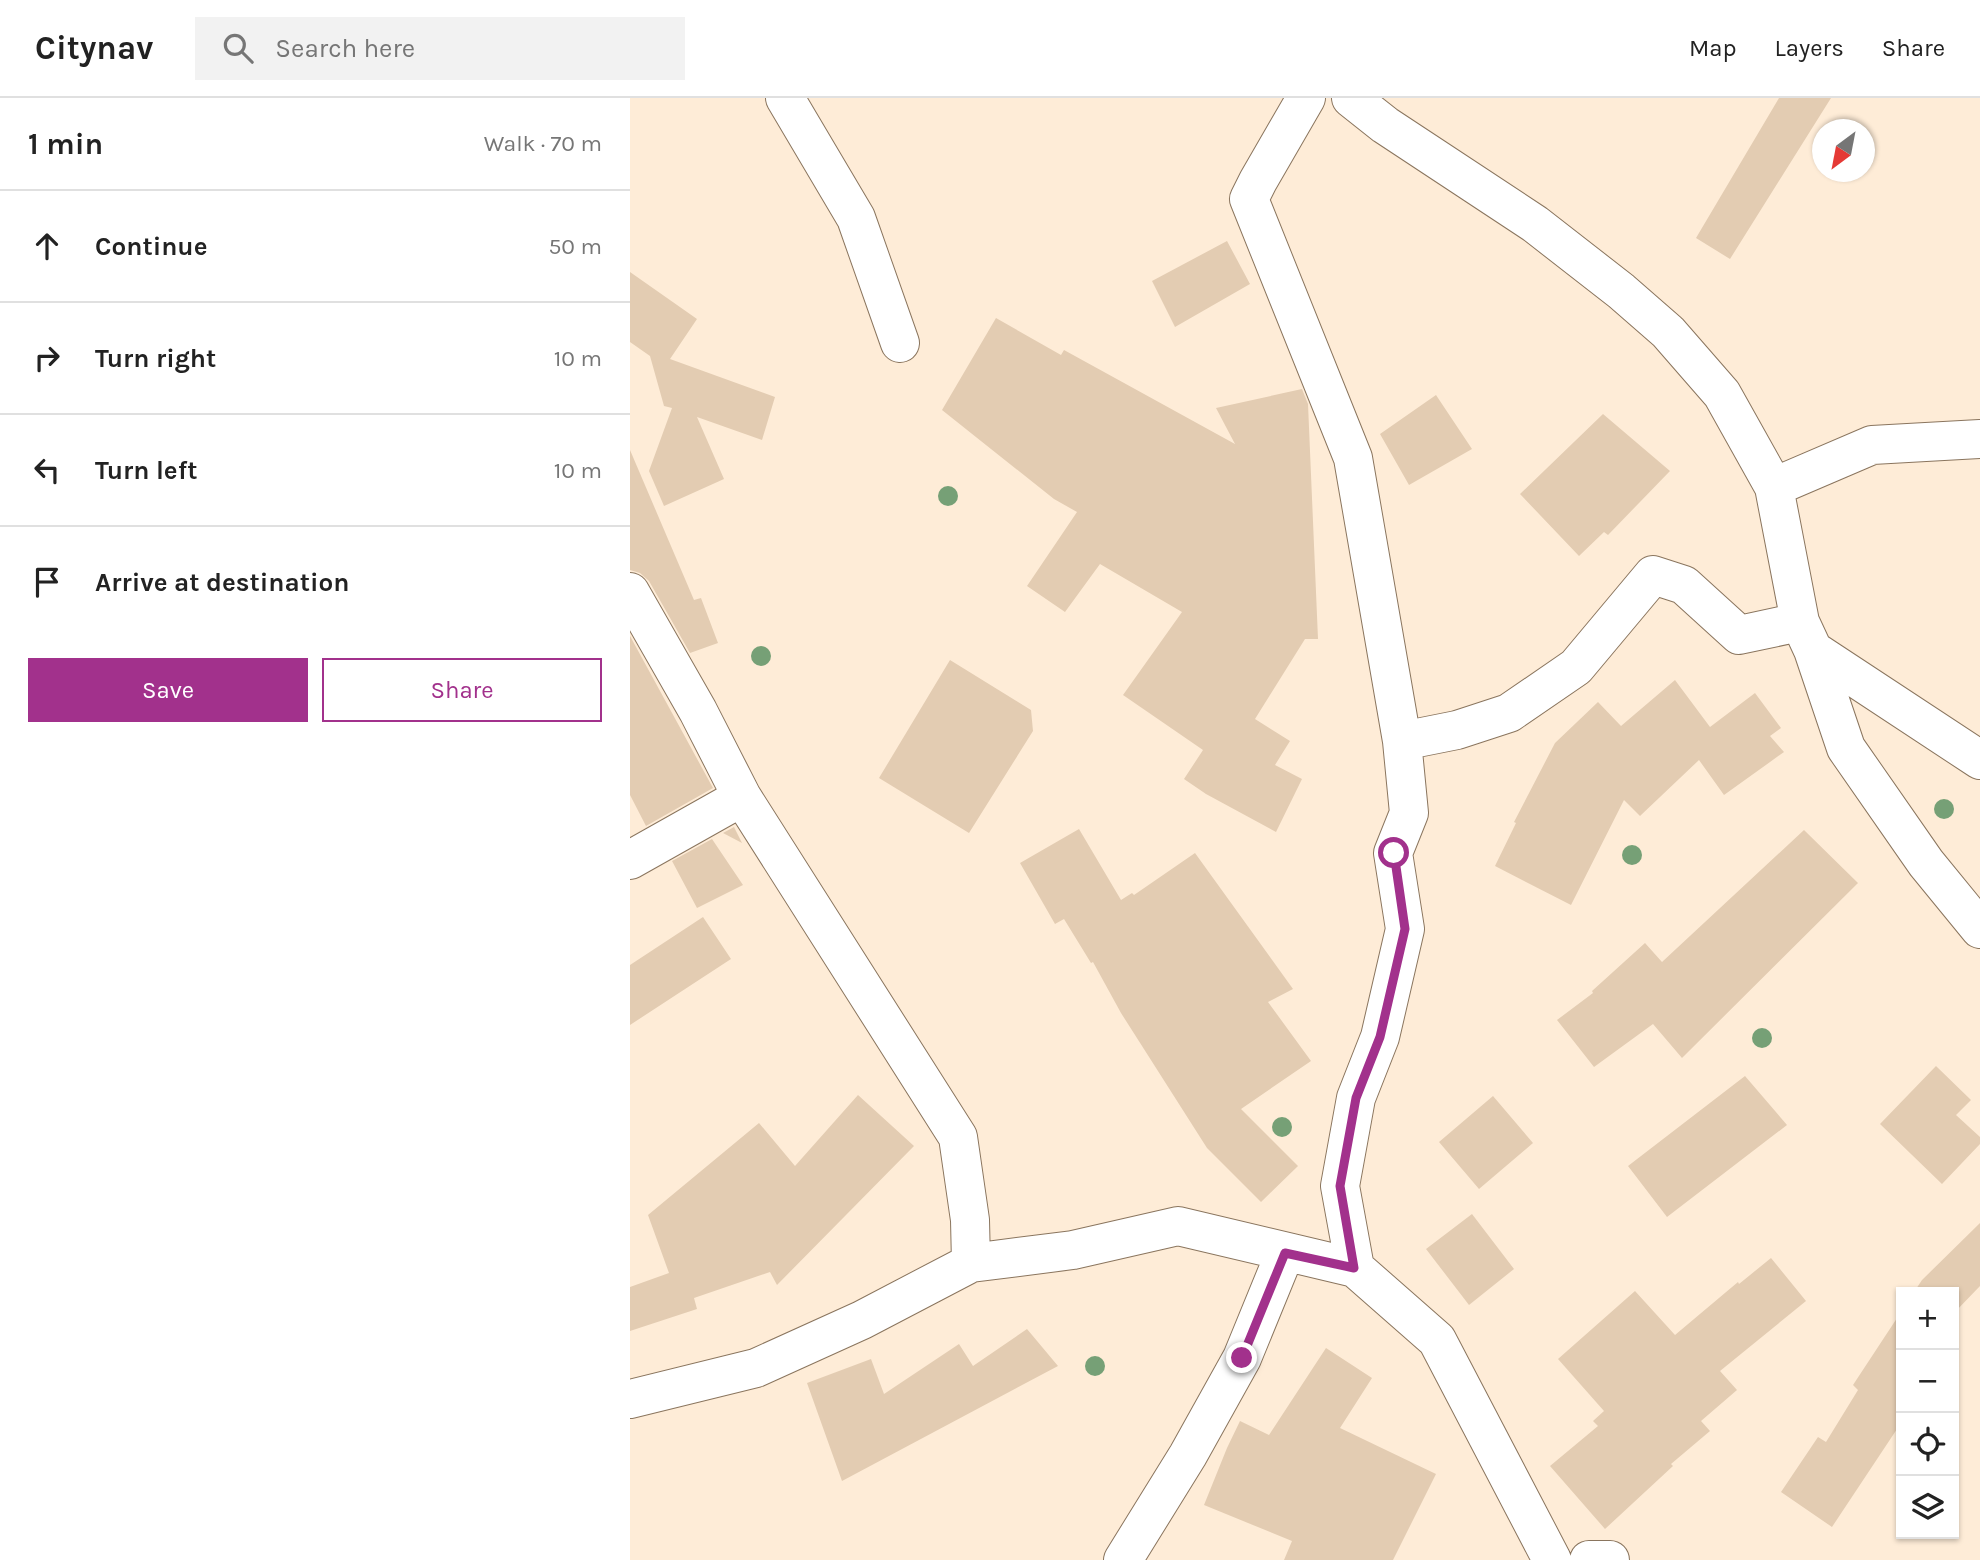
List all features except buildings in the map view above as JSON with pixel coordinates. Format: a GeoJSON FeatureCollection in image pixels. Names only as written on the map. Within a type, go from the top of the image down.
{"type":"FeatureCollection","features":[{"type":"Feature","properties":{"kind":"street"},"geometry":{"type":"LineString","coordinates":[[785,98],[856,218],[900,343]]}},
{"type":"Feature","properties":{"kind":"street"},"geometry":{"type":"LineString","coordinates":[[1306,98],[1250,199],[1353,458],[1402,741],[1409,813],[1394,853],[1405,929],[1380,1037],[1356,1098],[1340,1186],[1354,1268]]}},
{"type":"Feature","properties":{"kind":"street"},"geometry":{"type":"LineString","coordinates":[[1352,98],[1385,124],[1535,224],[1621,291],[1668,332],[1722,394],[1774,487],[1807,636],[1846,748],[1926,863],[1980,929]]}},
{"type":"Feature","properties":{"kind":"street"},"geometry":{"type":"LineString","coordinates":[[1774,487],[1872,445],[1980,439]]}},
{"type":"Feature","properties":{"kind":"street"},"geometry":{"type":"LineString","coordinates":[[1402,741],[1457,730],[1509,713],[1576,667],[1653,575],[1685,585],[1739,635],[1807,636],[1980,760]]}},
{"type":"Feature","properties":{"kind":"street"},"geometry":{"type":"LineString","coordinates":[[630,592],[698,711],[742,797],[958,1137],[970,1220],[971,1263]]}},
{"type":"Feature","properties":{"kind":"street"},"geometry":{"type":"LineString","coordinates":[[630,860],[742,797]]}},
{"type":"Feature","properties":{"kind":"street"},"geometry":{"type":"LineString","coordinates":[[630,1399],[756,1368],[862,1320],[971,1263],[1073,1250],[1178,1226],[1354,1268],[1437,1340],[1552,1560]]}},
{"type":"Feature","properties":{"kind":"street"},"geometry":{"type":"LineString","coordinates":[[1123,1560],[1188,1455],[1242,1358],[1285,1253]]}},
{"type":"Feature","properties":{"kind":"street"},"geometry":{"type":"LineString","coordinates":[[1588,1560],[1610,1560]]}},
{"type":"Feature","properties":{"kind":"route"},"geometry":{"type":"LineString","coordinates":[[1242,1358],[1285,1253],[1354,1268],[1340,1186],[1356,1098],[1380,1037],[1405,929],[1394,853]]}}]}
